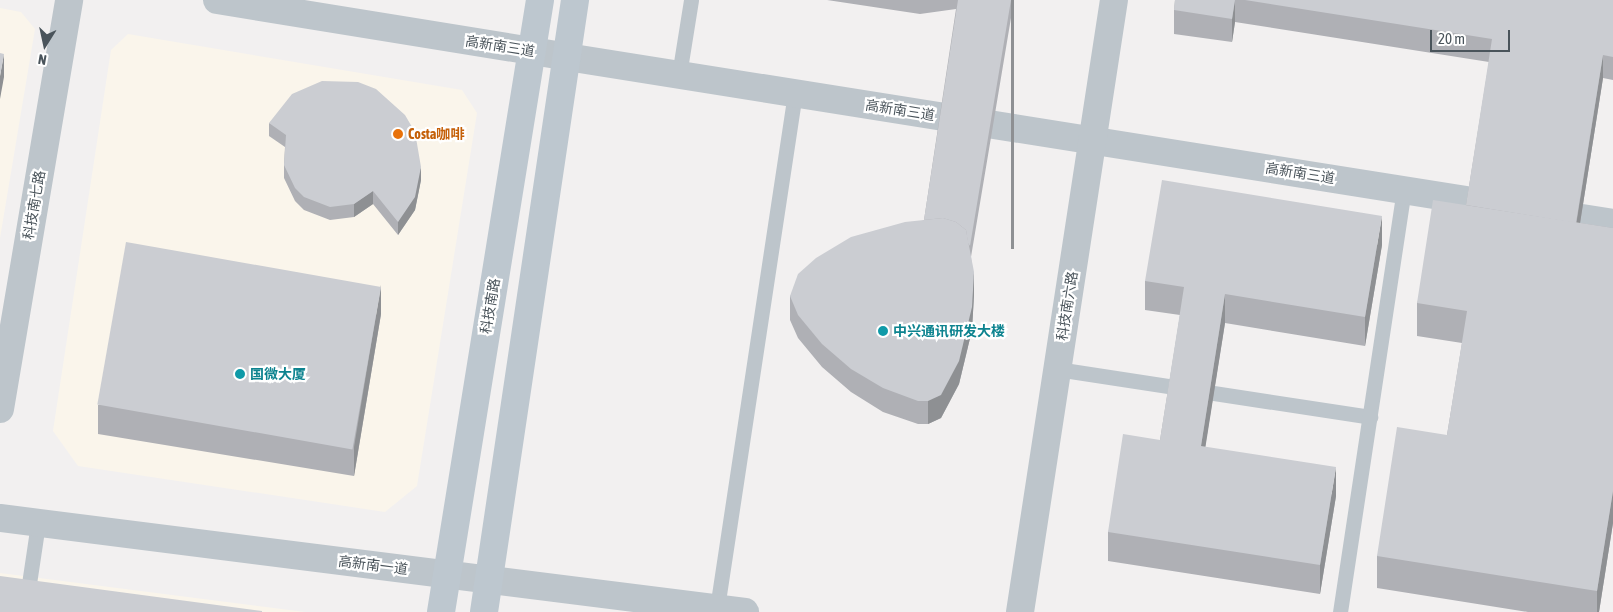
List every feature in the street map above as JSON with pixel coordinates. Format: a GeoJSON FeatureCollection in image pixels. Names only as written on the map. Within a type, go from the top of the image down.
{"type":"FeatureCollection","features":[{"type":"Feature","properties":{"kind":"main road","name":"科技南路"},"geometry":{"type":"LineString","coordinates":[[441,612],[540,0]]}},
{"type":"Feature","properties":{"kind":"main road"},"geometry":{"type":"LineString","coordinates":[[484,612],[575,0]]}},
{"type":"Feature","properties":{"kind":"main road"},"geometry":{"type":"LineString","coordinates":[[490,580],[498,612]]}},
{"type":"Feature","properties":{"kind":"street","name":"科技南七路"},"geometry":{"type":"LineString","coordinates":[[0,409],[69,0]]}},
{"type":"Feature","properties":{"kind":"street","name":"高新南三道"},"geometry":{"type":"LineString","coordinates":[[217,0],[533,52],[1613,223]]}},
{"type":"Feature","properties":{"kind":"street","name":"科技南六路"},"geometry":{"type":"LineString","coordinates":[[1020,612],[1114,0]]}},
{"type":"Feature","properties":{"kind":"street","name":"高新南一道"},"geometry":{"type":"LineString","coordinates":[[0,518],[746,612]]}},
{"type":"Feature","properties":{"kind":"lane"},"geometry":{"type":"LineString","coordinates":[[679,75],[691,0]]}},
{"type":"Feature","properties":{"kind":"lane"},"geometry":{"type":"LineString","coordinates":[[717,608],[795,93]]}},
{"type":"Feature","properties":{"kind":"lane"},"geometry":{"type":"LineString","coordinates":[[1340,612],[1404,190]]}},
{"type":"Feature","properties":{"kind":"lane"},"geometry":{"type":"LineString","coordinates":[[1057,369],[1370,417]]}},
{"type":"Feature","properties":{"kind":"lane"},"geometry":{"type":"LineString","coordinates":[[27,597],[38,523]]}},
{"type":"Feature","properties":{"kind":"lane"},"geometry":{"type":"LineString","coordinates":[[9,595],[46,600]]}},
{"type":"Feature","properties":{"kind":"shaded area"},"geometry":{"type":"Polygon","coordinates":[[[0,8],[21,12],[35,29],[0,238],[0,8]]]}},
{"type":"Feature","properties":{"kind":"shaded area"},"geometry":{"type":"Polygon","coordinates":[[[128,34],[462,90],[477,113],[417,486],[385,512],[78,466],[53,431],[111,50],[128,34]]]}},
{"type":"Feature","properties":{"kind":"shaded area"},"geometry":{"type":"Polygon","coordinates":[[[0,573],[305,612],[0,612],[0,573]]]}},
{"type":"Feature","properties":{"kind":"building"},"geometry":{"type":"Polygon","coordinates":[[[958,0],[1011,0],[970,246],[966,230],[956,222],[943,218],[924,220],[958,0]]]}},
{"type":"Feature","properties":{"kind":"building"},"geometry":{"type":"Polygon","coordinates":[[[1175,0],[1235,0],[1232,19],[1174,10],[1175,0]]]}},
{"type":"Feature","properties":{"kind":"building"},"geometry":{"type":"Polygon","coordinates":[[[1245,0],[1613,0],[1613,57],[1603,55],[1576,223],[1466,205],[1492,39],[1245,0]]]}},
{"type":"Feature","properties":{"kind":"building"},"geometry":{"type":"Polygon","coordinates":[[[0,53],[4,54],[0,76],[0,53]]]}},
{"type":"Feature","properties":{"kind":"building"},"geometry":{"type":"Polygon","coordinates":[[[322,81],[358,82],[376,89],[405,115],[415,132],[421,167],[415,197],[398,222],[373,191],[354,204],[330,207],[304,197],[295,188],[284,165],[286,135],[269,123],[292,94],[322,81]]]}},
{"type":"Feature","properties":{"kind":"building"},"geometry":{"type":"Polygon","coordinates":[[[1162,180],[1382,216],[1365,317],[1225,294],[1201,446],[1336,467],[1320,565],[1108,532],[1123,434],[1160,440],[1184,287],[1145,281],[1162,180]]]}},
{"type":"Feature","properties":{"kind":"building"},"geometry":{"type":"Polygon","coordinates":[[[1433,200],[1613,228],[1613,491],[1597,591],[1377,556],[1397,427],[1447,435],[1467,311],[1417,303],[1433,200]]]}},
{"type":"Feature","properties":{"kind":"building","name":"中兴通讯研发大楼"},"geometry":{"type":"Polygon","coordinates":[[[943,218],[956,222],[966,230],[974,272],[972,307],[959,361],[941,395],[928,401],[918,401],[883,388],[851,369],[822,344],[798,315],[790,296],[798,274],[816,258],[851,237],[905,222],[943,218]]]}},
{"type":"Feature","properties":{"kind":"building","name":"国微大厦"},"geometry":{"type":"Polygon","coordinates":[[[126,242],[381,287],[352,449],[97,404],[126,242]]]}},
{"type":"Feature","properties":{"kind":"building"},"geometry":{"type":"Polygon","coordinates":[[[0,576],[262,611],[262,612],[0,612],[0,576]]]}},
{"type":"Feature","properties":{"kind":"place","name":"Costa咖啡"},"geometry":{"type":"Point","coordinates":[398,134]}},
{"type":"Feature","properties":{"kind":"place","name":"中兴通讯研发大楼"},"geometry":{"type":"Point","coordinates":[883,331]}},
{"type":"Feature","properties":{"kind":"place","name":"国微大厦"},"geometry":{"type":"Point","coordinates":[240,374]}}]}
